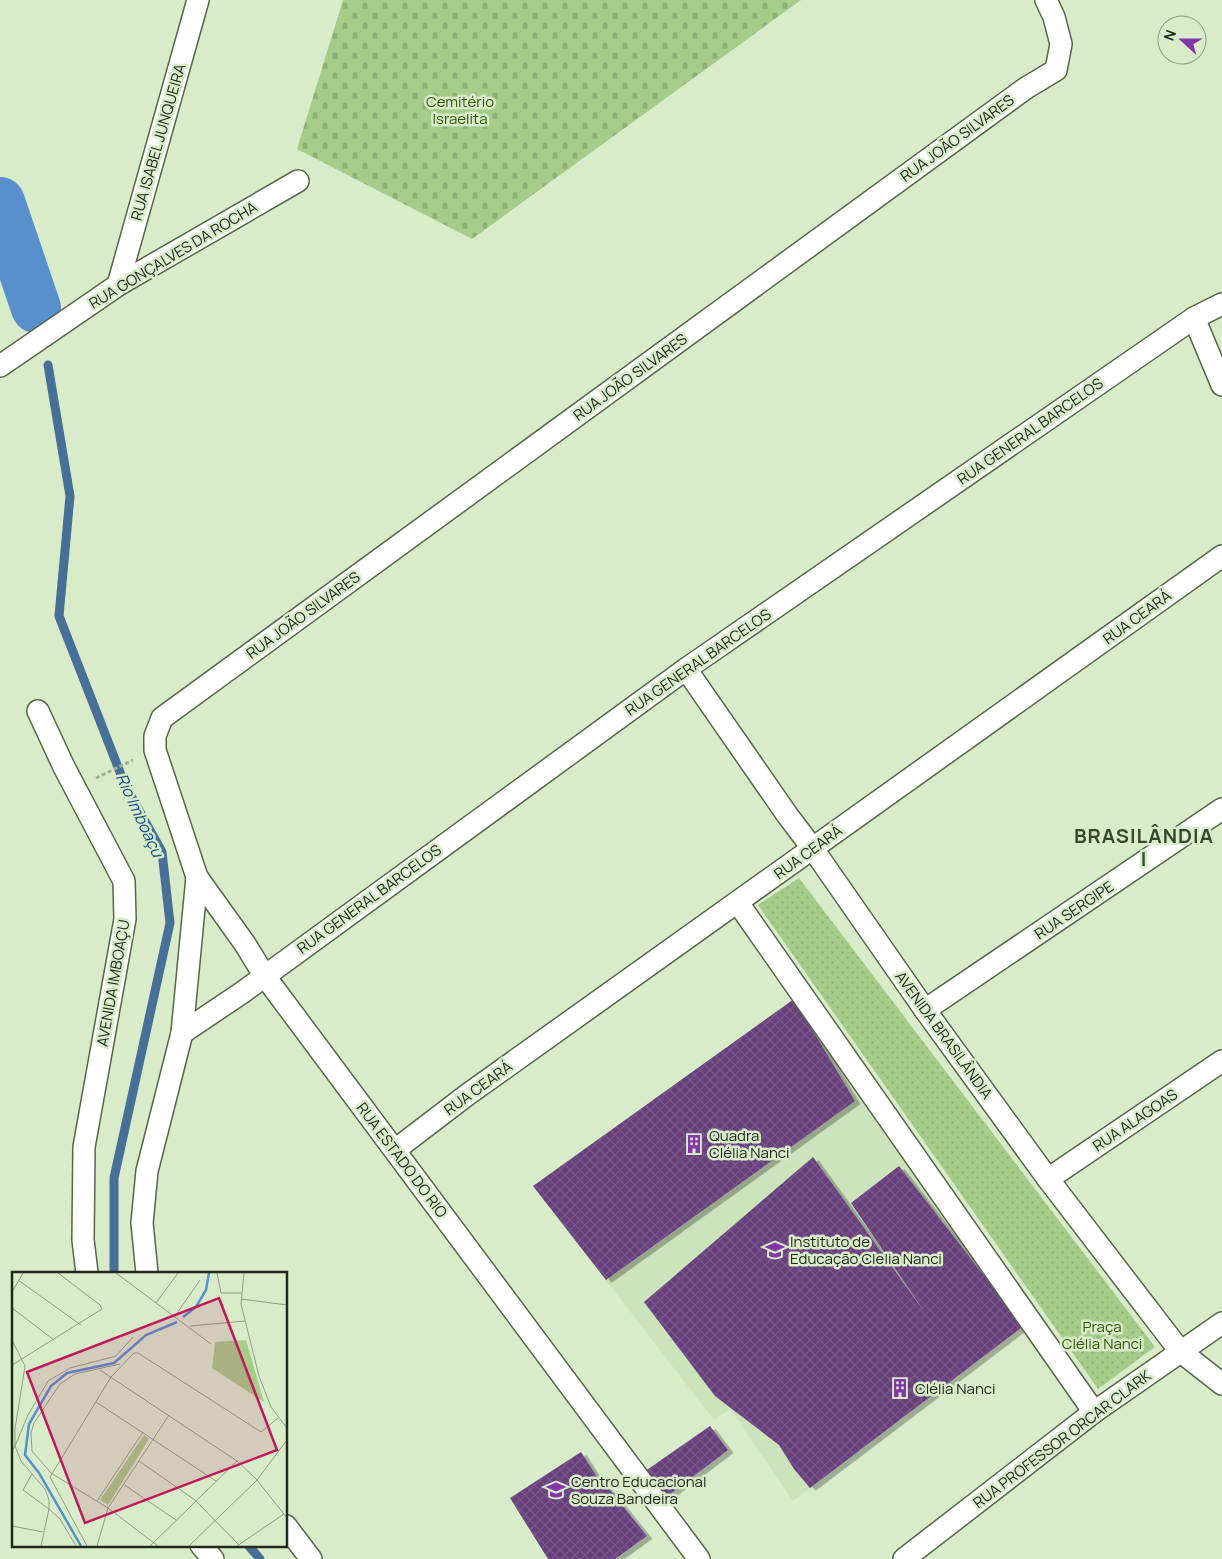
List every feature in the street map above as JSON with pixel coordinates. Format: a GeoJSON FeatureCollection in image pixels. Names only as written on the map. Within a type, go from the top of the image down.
{"type":"FeatureCollection","features":[{"type":"Feature","properties":{"kind":"street","name":"RUA ISABEL JUNQUEIRA"},"geometry":{"type":"LineString","coordinates":[[118,285],[198,0]]}},
{"type":"Feature","properties":{"kind":"street","name":"RUA JOÃO SILVARES"},"geometry":{"type":"LineString","coordinates":[[155,743],[162,718],[1026,88],[1056,70],[1061,44],[1054,17],[1046,0]]}},
{"type":"Feature","properties":{"kind":"street","name":"RUA GONÇALVES DA ROCHA"},"geometry":{"type":"LineString","coordinates":[[2,361],[118,285],[298,181]]}},
{"type":"Feature","properties":{"kind":"street","name":"RUA GENERAL BARCELOS"},"geometry":{"type":"LineString","coordinates":[[182,1033],[242,992],[686,669],[1194,318],[1222,304]]}},
{"type":"Feature","properties":{"kind":"street"},"geometry":{"type":"LineString","coordinates":[[1194,318],[1222,385]]}},
{"type":"Feature","properties":{"kind":"street","name":"RUA CEARÁ"},"geometry":{"type":"LineString","coordinates":[[395,1150],[474,1090],[1222,556]]}},
{"type":"Feature","properties":{"kind":"street","name":"AVENIDA BRASILÂNDIA"},"geometry":{"type":"LineString","coordinates":[[686,669],[925,1010],[1048,1179],[1180,1351],[1222,1384]]}},
{"type":"Feature","properties":{"kind":"street","name":"AVENIDA IMBOAÇU"},"geometry":{"type":"LineString","coordinates":[[38,711],[124,882],[125,919],[84,1147],[83,1240],[87,1272]]}},
{"type":"Feature","properties":{"kind":"street","name":"RUA ESTADO DO RIO"},"geometry":{"type":"LineString","coordinates":[[155,743],[197,877],[245,944],[264,976],[699,1559]]}},
{"type":"Feature","properties":{"kind":"street","name":"RUA SERGIPE"},"geometry":{"type":"LineString","coordinates":[[925,1010],[1222,809]]}},
{"type":"Feature","properties":{"kind":"street"},"geometry":{"type":"LineString","coordinates":[[147,1272],[142,1223],[147,1171],[182,1033],[197,877]]}},
{"type":"Feature","properties":{"kind":"street"},"geometry":{"type":"LineString","coordinates":[[738,902],[1094,1412]]}},
{"type":"Feature","properties":{"kind":"street","name":"RUA ALAGOAS"},"geometry":{"type":"LineString","coordinates":[[1048,1179],[1222,1061]]}},
{"type":"Feature","properties":{"kind":"street","name":"RUA PROFESSOR ORCAR CLARK"},"geometry":{"type":"LineString","coordinates":[[904,1559],[1094,1412],[1222,1323]]}},
{"type":"Feature","properties":{"kind":"street"},"geometry":{"type":"LineString","coordinates":[[288,1529],[311,1559]]}},
{"type":"Feature","properties":{"kind":"street"},"geometry":{"type":"LineString","coordinates":[[202,1546],[213,1559]]}},
{"type":"Feature","properties":{"kind":"path"},"geometry":{"type":"LineString","coordinates":[[75,787],[155,743]]}},
{"type":"Feature","properties":{"kind":"shaded area","name":"Instituto de Educação Clelia Nanci"},"geometry":{"type":"Polygon","coordinates":[[[794,999],[1021,1328],[793,1501],[730,1409],[714,1420],[533,1186],[794,999]]]}},
{"type":"Feature","properties":{"kind":"green space","name":"Cemitério Israelita"},"geometry":{"type":"Polygon","coordinates":[[[343,0],[801,0],[472,239],[297,149],[343,0]]]}},
{"type":"Feature","properties":{"kind":"green space","name":"Praça Clélia Nanci"},"geometry":{"type":"Polygon","coordinates":[[[799,878],[1155,1347],[1098,1389],[758,905],[799,878]]]}},
{"type":"Feature","properties":{"kind":"building","name":"Quadra Clélia Nanci"},"geometry":{"type":"Polygon","coordinates":[[[794,999],[855,1101],[606,1280],[533,1186],[794,999]]]}},
{"type":"Feature","properties":{"kind":"building"},"geometry":{"type":"Polygon","coordinates":[[[813,1157],[926,1314],[851,1203],[899,1166],[996,1291],[1021,1328],[810,1488],[794,1469],[779,1445],[715,1396],[644,1302],[813,1157]]]}},
{"type":"Feature","properties":{"kind":"building"},"geometry":{"type":"Polygon","coordinates":[[[710,1426],[728,1450],[665,1498],[641,1474],[710,1426]]]}},
{"type":"Feature","properties":{"kind":"building"},"geometry":{"type":"Polygon","coordinates":[[[581,1452],[601,1483],[610,1490],[647,1536],[615,1559],[548,1559],[510,1498],[581,1452]]]}},
{"type":"Feature","properties":{"kind":"waterway","name":"Rio Imboaçu"},"geometry":{"type":"LineString","coordinates":[[0,202],[36,308]]}},
{"type":"Feature","properties":{"kind":"waterway","name":"Rio Imboaçu"},"geometry":{"type":"LineString","coordinates":[[48,365],[70,496],[59,616],[125,785],[162,852],[170,923],[114,1178],[114,1272]]}},
{"type":"Feature","properties":{"kind":"waterway","name":"Rio Imboaçu"},"geometry":{"type":"LineString","coordinates":[[249,1546],[260,1559]]}},
{"type":"Feature","properties":{"kind":"place","name":"Quadra Clélia Nanci"},"geometry":{"type":"Point","coordinates":[694,1144]}},
{"type":"Feature","properties":{"kind":"place","name":"Instituto de Educação Clelia Nanci"},"geometry":{"type":"Point","coordinates":[775,1250]}},
{"type":"Feature","properties":{"kind":"place","name":"Clélia Nanci"},"geometry":{"type":"Point","coordinates":[900,1388]}},
{"type":"Feature","properties":{"kind":"place","name":"Centro Educacional Souza Bandeira"},"geometry":{"type":"Point","coordinates":[556,1490]}},
{"type":"Feature","properties":{"kind":"district","name":"BRASILÂNDIA I"},"geometry":{"type":"Point","coordinates":[1144,846]}}]}
